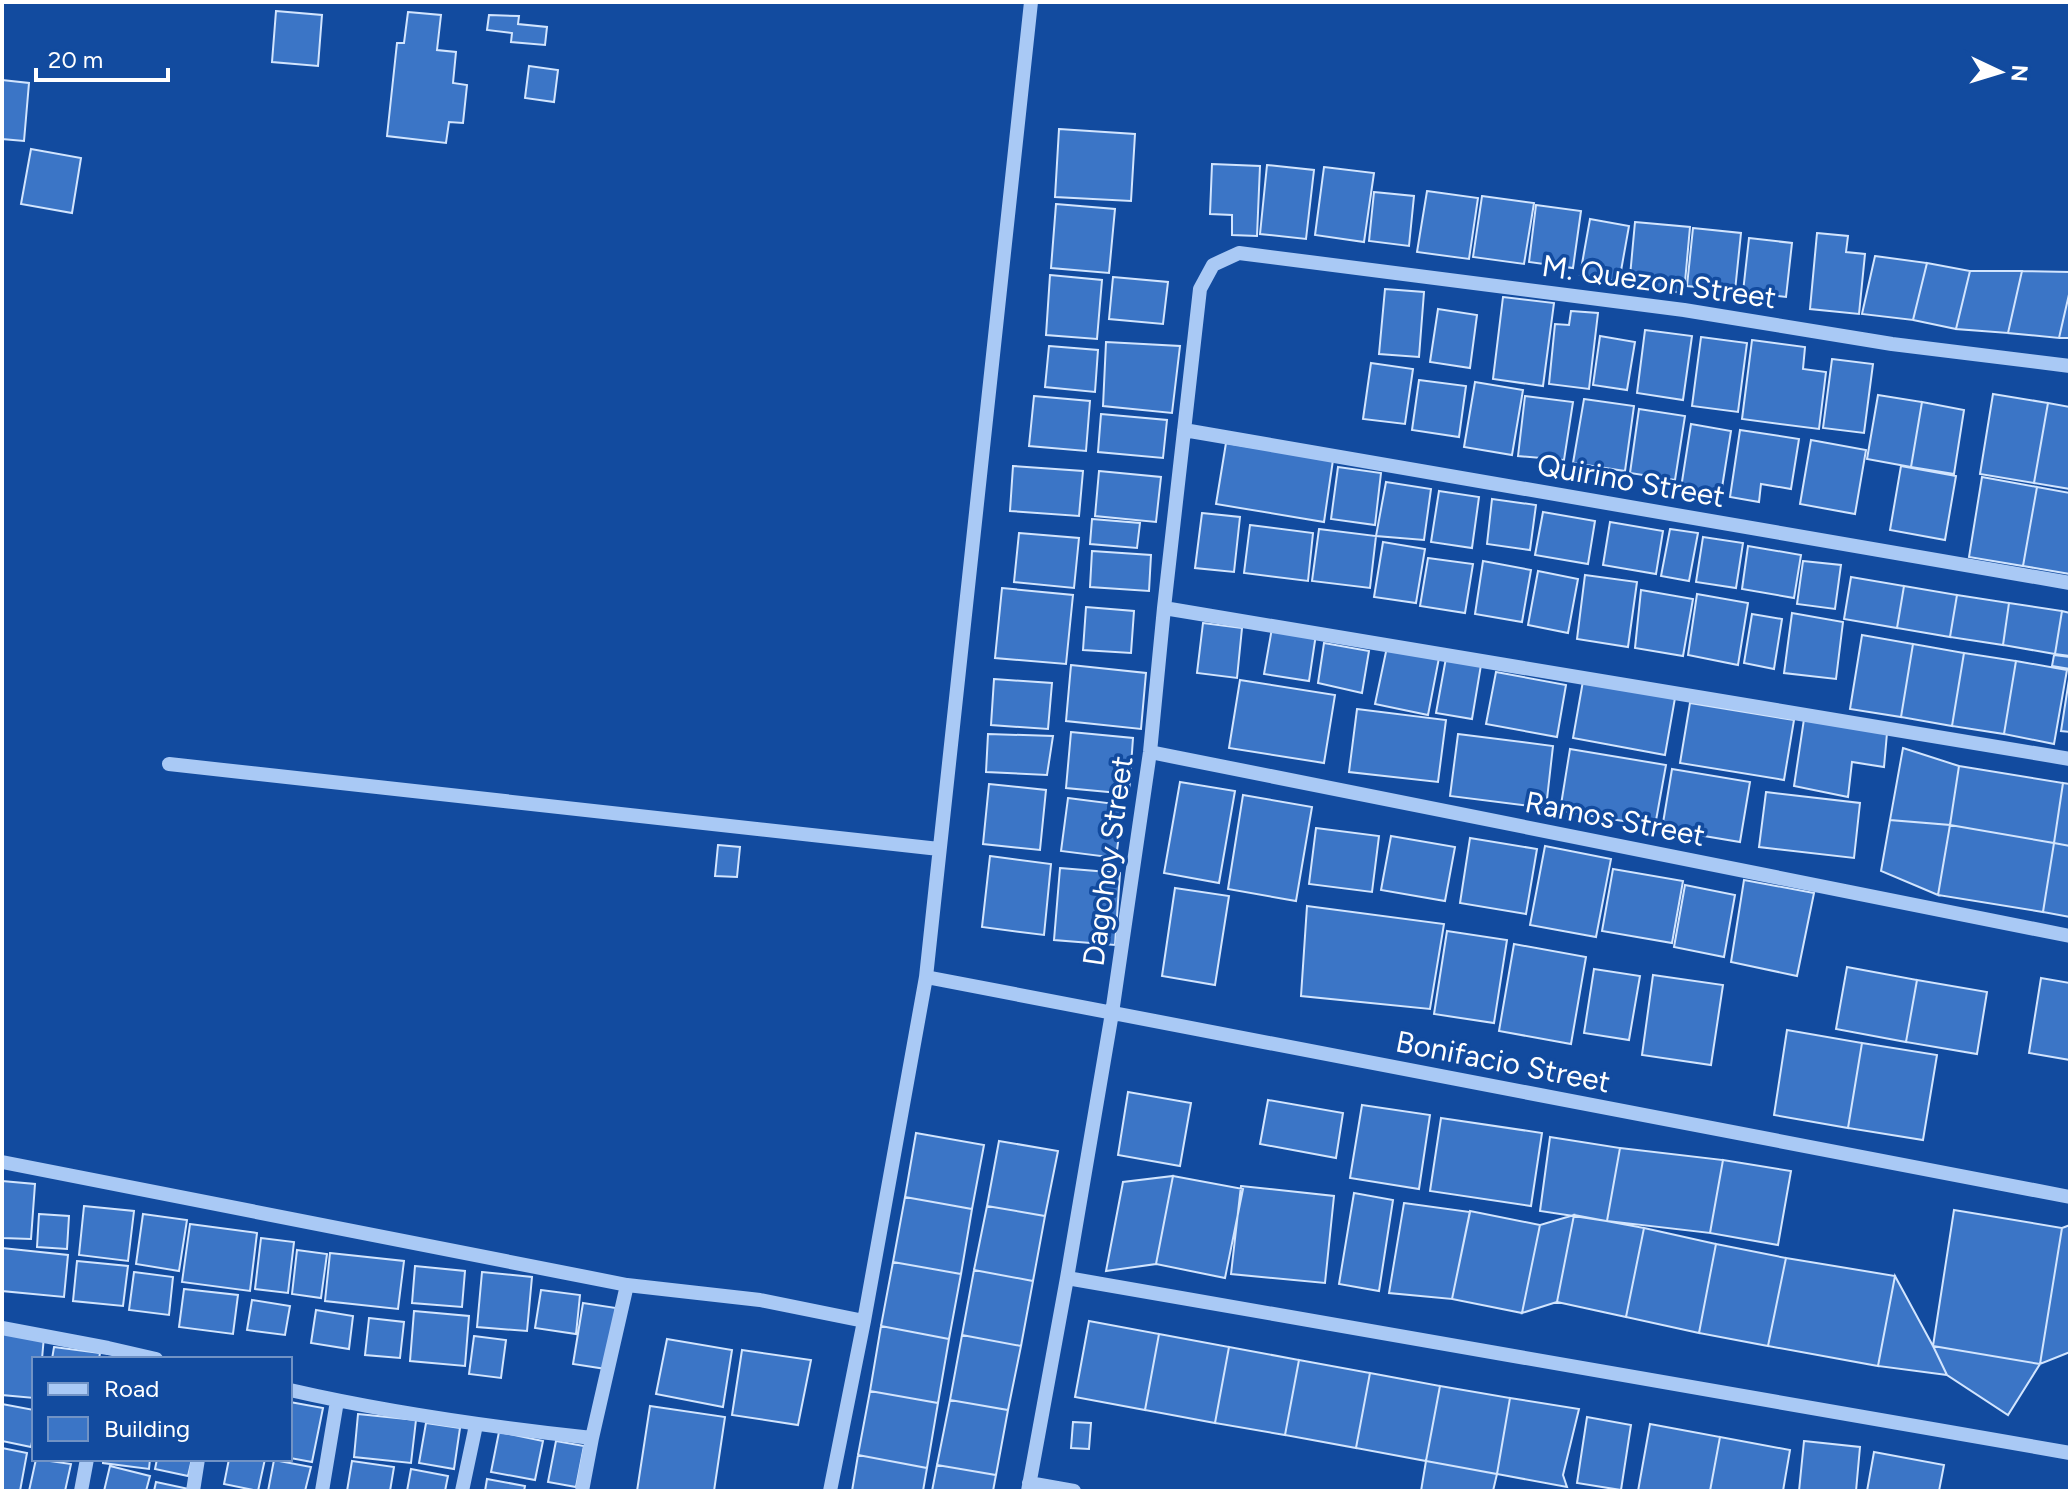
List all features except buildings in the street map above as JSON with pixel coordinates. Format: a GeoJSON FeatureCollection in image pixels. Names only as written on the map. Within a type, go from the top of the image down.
{"type":"FeatureCollection","features":[{"type":"Feature","properties":{"kind":"street"},"geometry":{"type":"LineString","coordinates":[[830,1491],[926,977],[1031,2]]}},
{"type":"Feature","properties":{"kind":"street","name":"M. Quezon Street"},"geometry":{"type":"LineString","coordinates":[[1239,253],[1684,310],[1892,344],[2070,366]]}},
{"type":"Feature","properties":{"kind":"street","name":"Dagohoy Street"},"geometry":{"type":"LineString","coordinates":[[1029,1487],[1112,1013],[1150,752],[1200,289],[1213,265],[1239,253]]}},
{"type":"Feature","properties":{"kind":"street","name":"Quirino Street"},"geometry":{"type":"LineString","coordinates":[[1184,430],[2070,583]]}},
{"type":"Feature","properties":{"kind":"street"},"geometry":{"type":"LineString","coordinates":[[1164,608],[2070,759]]}},
{"type":"Feature","properties":{"kind":"street","name":"Ramos Street"},"geometry":{"type":"LineString","coordinates":[[1150,752],[2070,936]]}},
{"type":"Feature","properties":{"kind":"street"},"geometry":{"type":"LineString","coordinates":[[169,764],[939,849]]}},
{"type":"Feature","properties":{"kind":"street","name":"Bonifacio Street"},"geometry":{"type":"LineString","coordinates":[[926,977],[2070,1197]]}},
{"type":"Feature","properties":{"kind":"street"},"geometry":{"type":"LineString","coordinates":[[2,1162],[627,1285],[760,1300],[864,1321]]}},
{"type":"Feature","properties":{"kind":"street"},"geometry":{"type":"LineString","coordinates":[[1067,1278],[2070,1453]]}},
{"type":"Feature","properties":{"kind":"street"},"geometry":{"type":"LineString","coordinates":[[582,1491],[627,1285]]}},
{"type":"Feature","properties":{"kind":"street"},"geometry":{"type":"LineString","coordinates":[[2,1328],[107,1353],[140,1357]]}},
{"type":"Feature","properties":{"kind":"street"},"geometry":{"type":"LineString","coordinates":[[292,1390],[476,1425],[592,1438]]}},
{"type":"Feature","properties":{"kind":"street"},"geometry":{"type":"LineString","coordinates":[[322,1491],[337,1401]]}},
{"type":"Feature","properties":{"kind":"street"},"geometry":{"type":"LineString","coordinates":[[462,1491],[476,1425]]}},
{"type":"Feature","properties":{"kind":"street"},"geometry":{"type":"LineString","coordinates":[[81,1491],[87,1461]]}},
{"type":"Feature","properties":{"kind":"street"},"geometry":{"type":"LineString","coordinates":[[193,1491],[198,1461]]}},
{"type":"Feature","properties":{"kind":"street"},"geometry":{"type":"LineString","coordinates":[[1029,1487],[1074,1491]]}}]}
